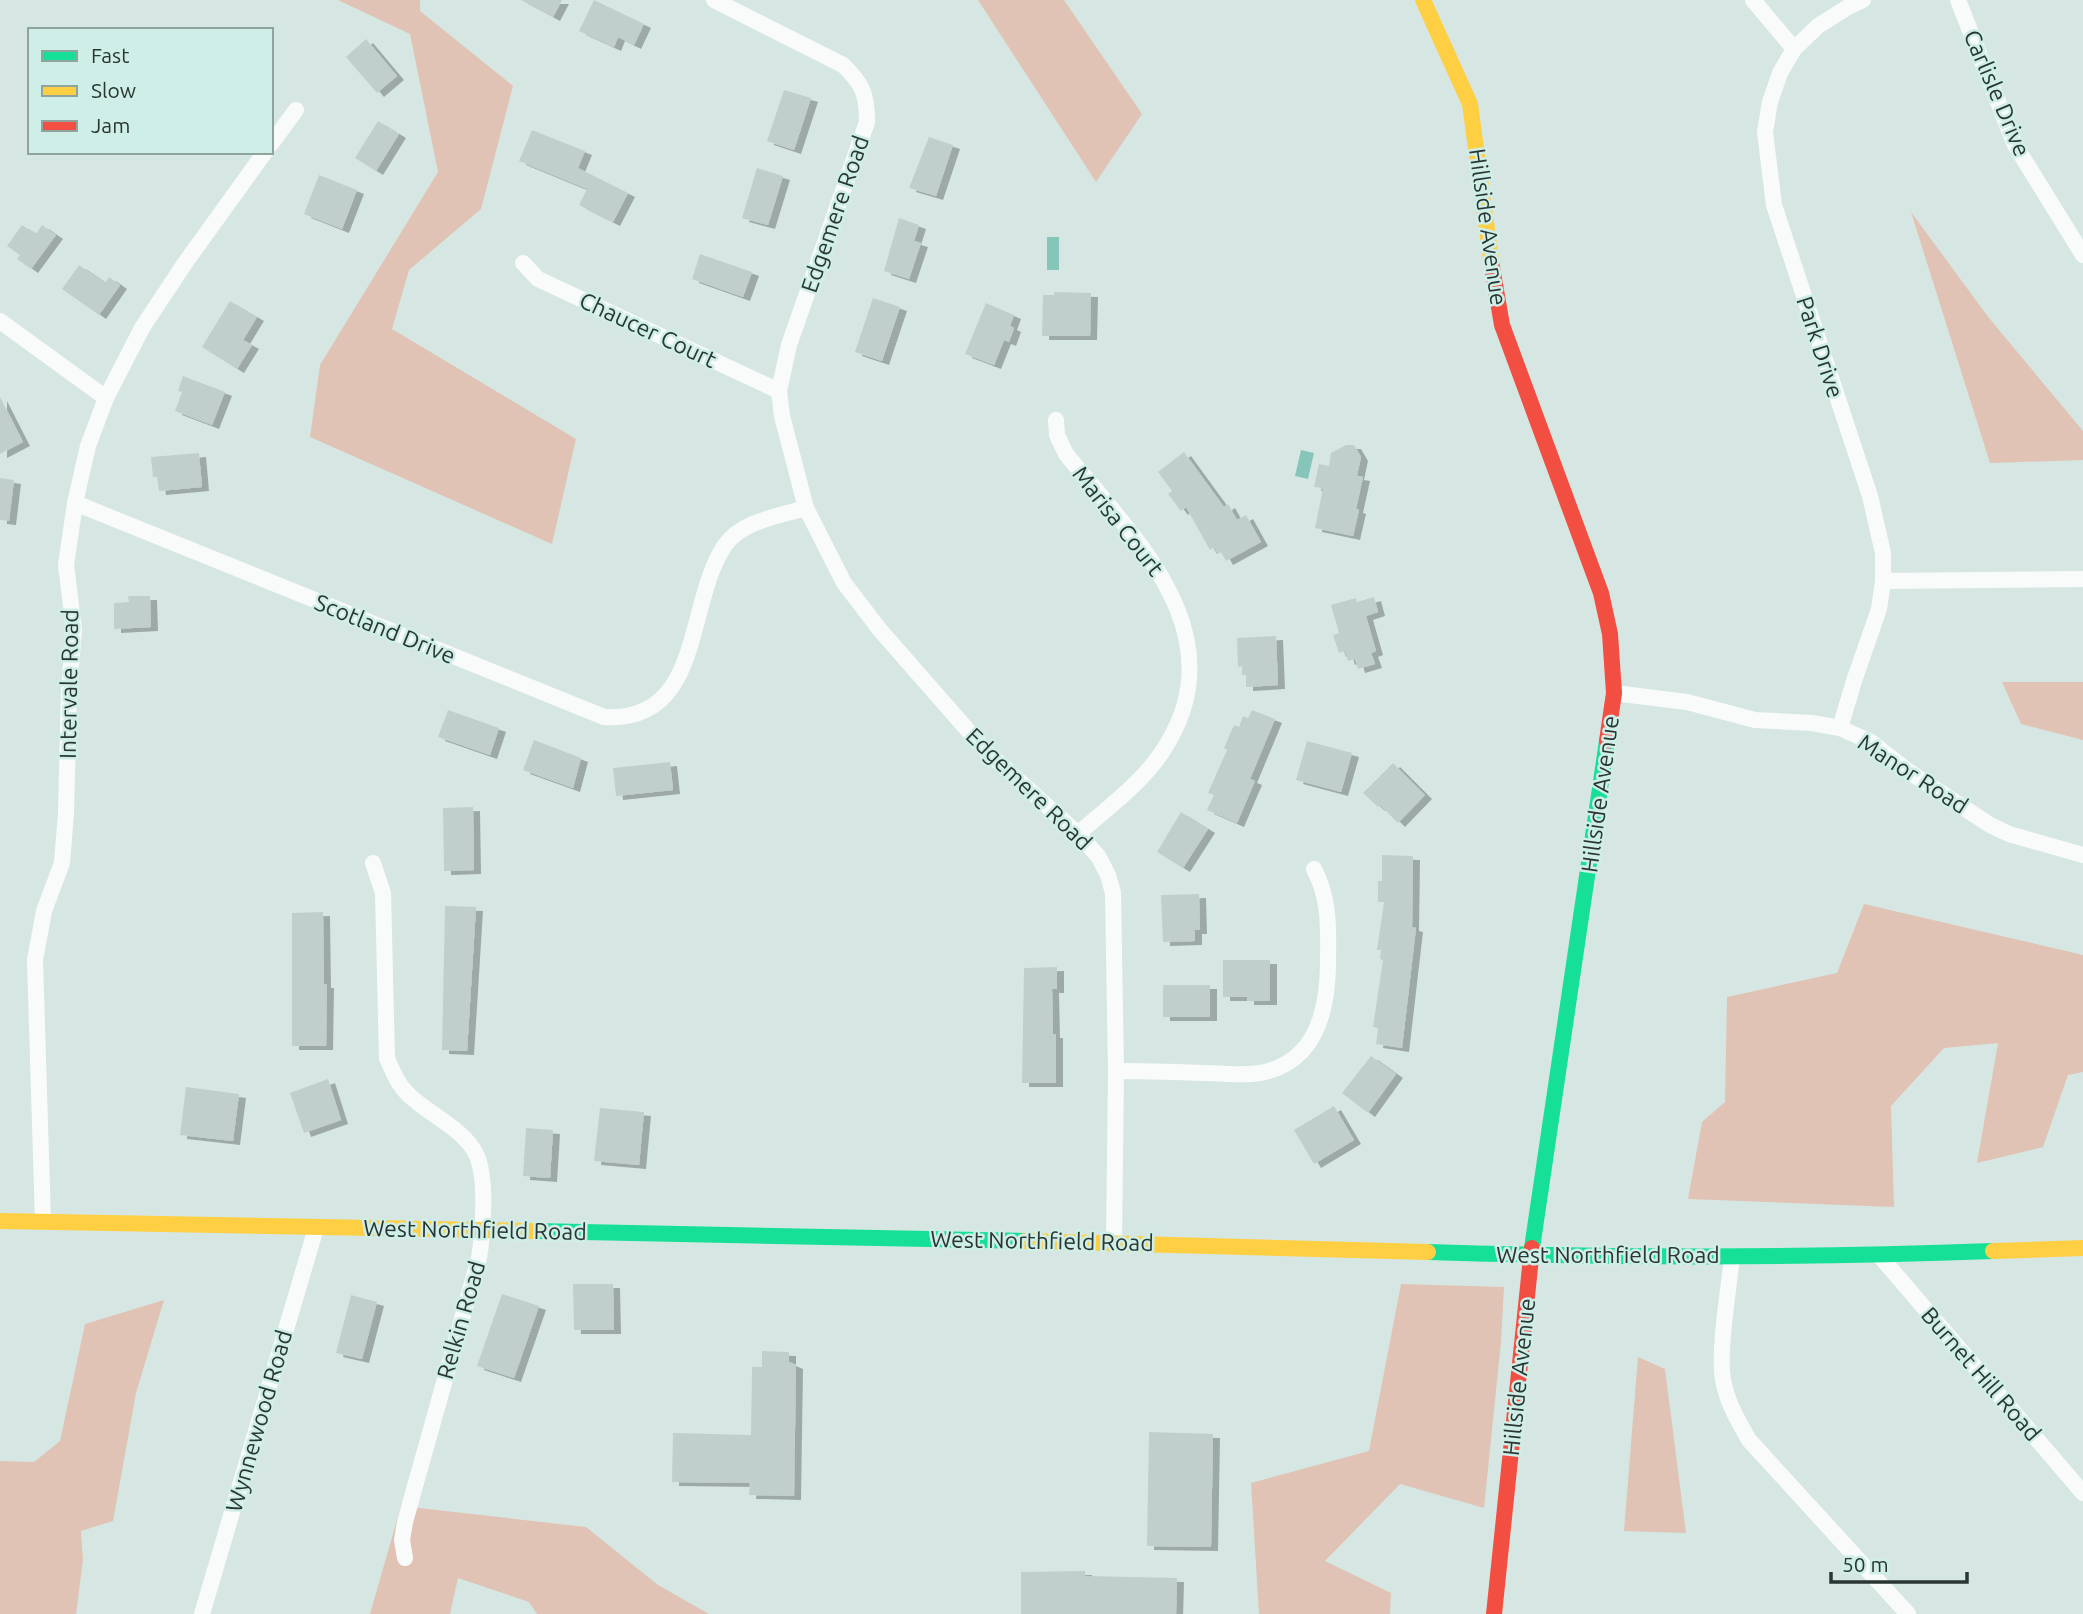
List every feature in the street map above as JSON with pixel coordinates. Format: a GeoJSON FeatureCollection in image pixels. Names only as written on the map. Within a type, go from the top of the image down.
{"type":"FeatureCollection","features":[{"type":"Feature","properties":{"kind":"main road","name":"Hillside Avenue"},"geometry":{"type":"LineString","coordinates":[[1423,0],[1470,104],[1495,293],[1502,325],[1601,593],[1610,634],[1614,693],[1531,1255],[1494,1614]]}},
{"type":"Feature","properties":{"kind":"main road","name":"West Northfield Road"},"geometry":{"type":"LineString","coordinates":[[0,1222],[1114,1242],[1531,1255],[1879,1255],[2083,1248]]}},
{"type":"Feature","properties":{"kind":"street","name":"Edgemere Road"},"geometry":{"type":"LineString","coordinates":[[715,0],[843,65],[856,77],[862,88],[867,105],[867,122],[789,345],[779,391],[782,416],[806,508],[844,583],[880,630],[986,751],[1078,834],[1098,856],[1108,874],[1113,893],[1116,1071],[1114,1242]]}},
{"type":"Feature","properties":{"kind":"street"},"geometry":{"type":"LineString","coordinates":[[1753,0],[1794,49]]}},
{"type":"Feature","properties":{"kind":"street","name":"Park Drive"},"geometry":{"type":"LineString","coordinates":[[1840,728],[1879,609],[1883,553],[1870,496],[1773,205],[1765,132],[1770,102],[1780,73],[1794,49],[1818,26],[1848,6],[1863,0]]}},
{"type":"Feature","properties":{"kind":"street","name":"Carlisle Drive"},"geometry":{"type":"LineString","coordinates":[[1958,0],[2015,145],[2083,255]]}},
{"type":"Feature","properties":{"kind":"street"},"geometry":{"type":"LineString","coordinates":[[273,141],[296,110]]}},
{"type":"Feature","properties":{"kind":"street","name":"Intervale Road"},"geometry":{"type":"LineString","coordinates":[[43,1223],[35,960],[44,911],[62,863],[74,630],[66,565],[75,503],[88,446],[106,398],[142,328],[264,154]]}},
{"type":"Feature","properties":{"kind":"street","name":"Chaucer Court"},"geometry":{"type":"LineString","coordinates":[[523,263],[538,279],[779,391]]}},
{"type":"Feature","properties":{"kind":"street"},"geometry":{"type":"LineString","coordinates":[[0,321],[106,398]]}},
{"type":"Feature","properties":{"kind":"street","name":"Marisa Court"},"geometry":{"type":"LineString","coordinates":[[1056,420],[1057,435],[1066,454],[1153,561],[1168,587],[1178,607],[1188,655],[1184,705],[1162,751],[1146,772],[1078,834]]}},
{"type":"Feature","properties":{"kind":"street","name":"Scotland Drive"},"geometry":{"type":"LineString","coordinates":[[75,503],[604,717],[633,716],[647,710],[674,686],[682,670],[714,568],[726,544],[743,528],[806,508]]}},
{"type":"Feature","properties":{"kind":"street"},"geometry":{"type":"LineString","coordinates":[[1883,580],[2083,579]]}},
{"type":"Feature","properties":{"kind":"street","name":"Manor Road"},"geometry":{"type":"LineString","coordinates":[[1614,693],[1687,702],[1755,720],[1812,723],[1840,728],[1871,742],[1908,771],[1990,825],[2009,834],[2083,855]]}},
{"type":"Feature","properties":{"kind":"street","name":"Relkin Road"},"geometry":{"type":"LineString","coordinates":[[373,863],[383,893],[387,1058],[395,1078],[408,1094],[461,1136],[476,1156],[481,1174],[483,1229],[479,1258],[405,1522],[402,1540],[405,1558]]}},
{"type":"Feature","properties":{"kind":"street"},"geometry":{"type":"LineString","coordinates":[[1116,1071],[1256,1074],[1285,1065],[1297,1055],[1316,1031],[1327,997],[1329,911],[1323,886],[1314,869]]}},
{"type":"Feature","properties":{"kind":"street","name":"Wynnewood Road"},"geometry":{"type":"LineString","coordinates":[[202,1614],[316,1228]]}},
{"type":"Feature","properties":{"kind":"street","name":"Burnet Hill Road"},"geometry":{"type":"LineString","coordinates":[[1879,1255],[2083,1493]]}},
{"type":"Feature","properties":{"kind":"street"},"geometry":{"type":"LineString","coordinates":[[1732,1256],[1723,1380],[1734,1414],[1749,1440],[1908,1614]]}},
{"type":"Feature","properties":{"kind":"shaded area"},"geometry":{"type":"Polygon","coordinates":[[[338,0],[420,0],[420,11],[513,86],[481,209],[409,270],[392,329],[576,439],[552,544],[310,437],[320,365],[438,172],[410,34],[338,0]]]}},
{"type":"Feature","properties":{"kind":"shaded area"},"geometry":{"type":"Polygon","coordinates":[[[978,0],[1064,0],[1142,114],[1096,182],[978,0]]]}},
{"type":"Feature","properties":{"kind":"shaded area"},"geometry":{"type":"Polygon","coordinates":[[[1911,212],[1989,318],[2083,431],[2083,460],[1990,463],[1911,212]]]}},
{"type":"Feature","properties":{"kind":"shaded area"},"geometry":{"type":"Polygon","coordinates":[[[1047,237],[1059,237],[1059,270],[1047,270],[1047,237]]]}},
{"type":"Feature","properties":{"kind":"shaded area"},"geometry":{"type":"Polygon","coordinates":[[[1301,450],[1314,453],[1308,479],[1295,476],[1301,450]]]}},
{"type":"Feature","properties":{"kind":"shaded area"},"geometry":{"type":"Polygon","coordinates":[[[2002,682],[2083,682],[2083,740],[2021,724],[2002,682]]]}},
{"type":"Feature","properties":{"kind":"shaded area"},"geometry":{"type":"Polygon","coordinates":[[[1864,904],[2083,955],[2083,1072],[2068,1075],[2043,1147],[1977,1163],[1998,1043],[1944,1048],[1891,1106],[1894,1207],[1688,1199],[1702,1122],[1725,1102],[1727,997],[1837,973],[1864,904]]]}},
{"type":"Feature","properties":{"kind":"shaded area"},"geometry":{"type":"Polygon","coordinates":[[[1401,1284],[1504,1287],[1484,1508],[1400,1484],[1325,1561],[1391,1593],[1390,1614],[1259,1614],[1251,1483],[1369,1451],[1401,1284]]]}},
{"type":"Feature","properties":{"kind":"shaded area"},"geometry":{"type":"Polygon","coordinates":[[[164,1300],[136,1393],[113,1521],[81,1531],[83,1560],[76,1614],[0,1614],[0,1461],[34,1462],[60,1441],[85,1324],[164,1300]]]}},
{"type":"Feature","properties":{"kind":"shaded area"},"geometry":{"type":"Polygon","coordinates":[[[1638,1357],[1665,1369],[1686,1533],[1624,1531],[1638,1357]]]}},
{"type":"Feature","properties":{"kind":"shaded area"},"geometry":{"type":"Polygon","coordinates":[[[401,1506],[586,1527],[658,1585],[709,1614],[537,1614],[529,1602],[458,1578],[450,1614],[370,1614],[401,1506]]]}},
{"type":"Feature","properties":{"kind":"building"},"geometry":{"type":"Polygon","coordinates":[[[521,0],[562,0],[553,17],[521,0]]]}},
{"type":"Feature","properties":{"kind":"building"},"geometry":{"type":"Polygon","coordinates":[[[594,0],[644,24],[634,45],[618,37],[614,47],[579,31],[594,0]]]}},
{"type":"Feature","properties":{"kind":"building"},"geometry":{"type":"Polygon","coordinates":[[[366,39],[397,76],[377,93],[346,57],[366,39]]]}},
{"type":"Feature","properties":{"kind":"building"},"geometry":{"type":"Polygon","coordinates":[[[784,90],[811,98],[794,150],[767,141],[784,90]]]}},
{"type":"Feature","properties":{"kind":"building"},"geometry":{"type":"Polygon","coordinates":[[[378,121],[399,134],[376,171],[355,158],[378,121]]]}},
{"type":"Feature","properties":{"kind":"building"},"geometry":{"type":"Polygon","coordinates":[[[532,130],[585,151],[578,168],[628,193],[613,222],[579,205],[587,189],[519,161],[532,130]]]}},
{"type":"Feature","properties":{"kind":"building"},"geometry":{"type":"Polygon","coordinates":[[[929,137],[953,145],[936,196],[909,188],[929,137]]]}},
{"type":"Feature","properties":{"kind":"building"},"geometry":{"type":"Polygon","coordinates":[[[757,168],[783,176],[768,225],[742,218],[757,168]]]}},
{"type":"Feature","properties":{"kind":"building"},"geometry":{"type":"Polygon","coordinates":[[[319,175],[357,190],[342,229],[304,214],[319,175]]]}},
{"type":"Feature","properties":{"kind":"building"},"geometry":{"type":"Polygon","coordinates":[[[899,218],[919,225],[914,241],[921,243],[909,279],[884,271],[899,218]]]}},
{"type":"Feature","properties":{"kind":"building"},"geometry":{"type":"Polygon","coordinates":[[[22,225],[36,234],[42,225],[56,235],[31,269],[17,259],[20,255],[7,246],[22,225]]]}},
{"type":"Feature","properties":{"kind":"building"},"geometry":{"type":"Polygon","coordinates":[[[700,254],[752,272],[743,297],[692,279],[700,254]]]}},
{"type":"Feature","properties":{"kind":"building"},"geometry":{"type":"Polygon","coordinates":[[[79,265],[105,283],[109,277],[120,285],[99,315],[62,289],[79,265]]]}},
{"type":"Feature","properties":{"kind":"building"},"geometry":{"type":"Polygon","coordinates":[[[1054,292],[1091,293],[1090,336],[1042,336],[1043,295],[1054,295],[1054,292]]]}},
{"type":"Feature","properties":{"kind":"building"},"geometry":{"type":"Polygon","coordinates":[[[873,298],[900,307],[882,361],[855,352],[873,298]]]}},
{"type":"Feature","properties":{"kind":"building"},"geometry":{"type":"Polygon","coordinates":[[[230,301],[257,317],[243,340],[252,345],[237,369],[202,347],[230,301]]]}},
{"type":"Feature","properties":{"kind":"building"},"geometry":{"type":"Polygon","coordinates":[[[986,303],[1014,315],[1010,326],[1014,328],[1009,342],[1004,340],[994,365],[965,354],[986,303]]]}},
{"type":"Feature","properties":{"kind":"building"},"geometry":{"type":"Polygon","coordinates":[[[183,376],[225,392],[212,425],[175,411],[182,392],[178,391],[183,376]]]}},
{"type":"Feature","properties":{"kind":"building"},"geometry":{"type":"Polygon","coordinates":[[[0,397],[23,442],[0,454],[0,397]]]}},
{"type":"Feature","properties":{"kind":"building"},"geometry":{"type":"Polygon","coordinates":[[[1346,445],[1354,445],[1361,457],[1357,476],[1363,477],[1353,536],[1315,528],[1323,488],[1314,487],[1319,464],[1329,466],[1331,453],[1346,445]]]}},
{"type":"Feature","properties":{"kind":"building"},"geometry":{"type":"Polygon","coordinates":[[[1184,452],[1224,507],[1228,504],[1237,520],[1246,515],[1261,542],[1226,561],[1214,547],[1210,550],[1186,507],[1181,511],[1168,494],[1172,491],[1158,472],[1184,452]]]}},
{"type":"Feature","properties":{"kind":"building"},"geometry":{"type":"Polygon","coordinates":[[[199,453],[202,487],[159,491],[157,477],[153,477],[151,457],[199,453]]]}},
{"type":"Feature","properties":{"kind":"building"},"geometry":{"type":"Polygon","coordinates":[[[0,478],[14,480],[9,521],[0,520],[0,478]]]}},
{"type":"Feature","properties":{"kind":"building"},"geometry":{"type":"Polygon","coordinates":[[[128,596],[150,596],[151,627],[114,629],[114,603],[129,602],[128,596]]]}},
{"type":"Feature","properties":{"kind":"building"},"geometry":{"type":"Polygon","coordinates":[[[1374,597],[1378,612],[1366,616],[1376,651],[1371,653],[1375,664],[1358,669],[1355,659],[1348,661],[1345,651],[1339,653],[1333,635],[1339,633],[1331,605],[1356,598],[1357,602],[1374,597]]]}},
{"type":"Feature","properties":{"kind":"building"},"geometry":{"type":"Polygon","coordinates":[[[1276,636],[1278,685],[1246,687],[1246,675],[1242,675],[1242,666],[1238,667],[1237,638],[1276,636]]]}},
{"type":"Feature","properties":{"kind":"building"},"geometry":{"type":"Polygon","coordinates":[[[448,710],[499,728],[490,755],[438,737],[448,710]]]}},
{"type":"Feature","properties":{"kind":"building"},"geometry":{"type":"Polygon","coordinates":[[[1252,710],[1275,719],[1250,779],[1255,781],[1237,823],[1207,810],[1214,795],[1208,793],[1227,750],[1224,748],[1234,725],[1239,727],[1243,716],[1248,718],[1252,710]]]}},
{"type":"Feature","properties":{"kind":"building"},"geometry":{"type":"Polygon","coordinates":[[[534,740],[581,758],[573,788],[523,770],[534,740]]]}},
{"type":"Feature","properties":{"kind":"building"},"geometry":{"type":"Polygon","coordinates":[[[1307,741],[1352,753],[1341,792],[1296,780],[1307,741]]]}},
{"type":"Feature","properties":{"kind":"building"},"geometry":{"type":"Polygon","coordinates":[[[670,762],[673,790],[616,796],[613,768],[670,762]]]}},
{"type":"Feature","properties":{"kind":"building"},"geometry":{"type":"Polygon","coordinates":[[[1393,763],[1425,795],[1398,823],[1363,793],[1393,763]]]}},
{"type":"Feature","properties":{"kind":"building"},"geometry":{"type":"Polygon","coordinates":[[[473,807],[474,870],[444,871],[443,808],[473,807]]]}},
{"type":"Feature","properties":{"kind":"building"},"geometry":{"type":"Polygon","coordinates":[[[1181,812],[1208,829],[1183,868],[1157,852],[1181,812]]]}},
{"type":"Feature","properties":{"kind":"building"},"geometry":{"type":"Polygon","coordinates":[[[1382,855],[1413,856],[1412,927],[1416,928],[1402,1048],[1376,1044],[1378,1028],[1373,1027],[1383,960],[1380,959],[1381,950],[1377,950],[1384,902],[1378,902],[1378,881],[1382,881],[1382,855]]]}},
{"type":"Feature","properties":{"kind":"building"},"geometry":{"type":"Polygon","coordinates":[[[1199,894],[1200,930],[1195,930],[1195,941],[1163,942],[1161,895],[1199,894]]]}},
{"type":"Feature","properties":{"kind":"building"},"geometry":{"type":"Polygon","coordinates":[[[445,906],[476,907],[467,1051],[442,1050],[445,906]]]}},
{"type":"Feature","properties":{"kind":"building"},"geometry":{"type":"Polygon","coordinates":[[[323,912],[324,984],[327,984],[326,1046],[292,1046],[292,913],[323,912]]]}},
{"type":"Feature","properties":{"kind":"building"},"geometry":{"type":"Polygon","coordinates":[[[1223,960],[1270,960],[1270,1001],[1223,997],[1223,960]]]}},
{"type":"Feature","properties":{"kind":"building"},"geometry":{"type":"Polygon","coordinates":[[[1057,967],[1057,989],[1052,989],[1056,1083],[1022,1083],[1024,968],[1057,967]]]}},
{"type":"Feature","properties":{"kind":"building"},"geometry":{"type":"Polygon","coordinates":[[[1163,985],[1210,985],[1210,1017],[1163,1017],[1163,985]]]}},
{"type":"Feature","properties":{"kind":"building"},"geometry":{"type":"Polygon","coordinates":[[[1371,1056],[1396,1074],[1368,1113],[1342,1093],[1371,1056]]]}},
{"type":"Feature","properties":{"kind":"building"},"geometry":{"type":"Polygon","coordinates":[[[328,1079],[341,1120],[304,1133],[290,1093],[328,1079]]]}},
{"type":"Feature","properties":{"kind":"building"},"geometry":{"type":"Polygon","coordinates":[[[186,1087],[239,1094],[233,1141],[180,1135],[186,1087]]]}},
{"type":"Feature","properties":{"kind":"building"},"geometry":{"type":"Polygon","coordinates":[[[1334,1106],[1354,1140],[1314,1164],[1294,1130],[1334,1106]]]}},
{"type":"Feature","properties":{"kind":"building"},"geometry":{"type":"Polygon","coordinates":[[[600,1108],[644,1112],[639,1165],[594,1161],[600,1108]]]}},
{"type":"Feature","properties":{"kind":"building"},"geometry":{"type":"Polygon","coordinates":[[[526,1128],[553,1130],[550,1178],[523,1176],[526,1128]]]}},
{"type":"Feature","properties":{"kind":"building"},"geometry":{"type":"Polygon","coordinates":[[[573,1284],[613,1284],[614,1330],[574,1330],[573,1284]]]}},
{"type":"Feature","properties":{"kind":"building"},"geometry":{"type":"Polygon","coordinates":[[[502,1294],[539,1306],[514,1378],[477,1366],[502,1294]]]}},
{"type":"Feature","properties":{"kind":"building"},"geometry":{"type":"Polygon","coordinates":[[[351,1295],[377,1302],[362,1359],[336,1353],[351,1295]]]}},
{"type":"Feature","properties":{"kind":"building"},"geometry":{"type":"Polygon","coordinates":[[[762,1351],[789,1352],[789,1362],[796,1365],[794,1496],[749,1495],[750,1483],[672,1482],[673,1433],[751,1435],[752,1367],[762,1367],[762,1351]]]}},
{"type":"Feature","properties":{"kind":"building"},"geometry":{"type":"Polygon","coordinates":[[[1149,1432],[1213,1434],[1211,1547],[1147,1546],[1149,1432]]]}},
{"type":"Feature","properties":{"kind":"building"},"geometry":{"type":"Polygon","coordinates":[[[1085,1571],[1085,1576],[1177,1578],[1176,1614],[1021,1614],[1021,1572],[1085,1571]]]}},
{"type":"Feature","properties":{"kind":"traffic: fast"},"geometry":{"type":"LineString","coordinates":[[1532,1248],[1607,741]]}},
{"type":"Feature","properties":{"kind":"traffic: fast"},"geometry":{"type":"LineString","coordinates":[[535,1231],[1025,1241]]}},
{"type":"Feature","properties":{"kind":"traffic: fast"},"geometry":{"type":"LineString","coordinates":[[1428,1252],[1710,1256],[1993,1251]]}},
{"type":"Feature","properties":{"kind":"traffic: slow"},"geometry":{"type":"LineString","coordinates":[[1423,0],[1470,104],[1492,267]]}},
{"type":"Feature","properties":{"kind":"traffic: slow"},"geometry":{"type":"LineString","coordinates":[[0,1221],[535,1231]]}},
{"type":"Feature","properties":{"kind":"traffic: slow"},"geometry":{"type":"LineString","coordinates":[[1025,1241],[1428,1252]]}},
{"type":"Feature","properties":{"kind":"traffic: slow"},"geometry":{"type":"LineString","coordinates":[[1993,1251],[2083,1248]]}},
{"type":"Feature","properties":{"kind":"traffic: jam"},"geometry":{"type":"LineString","coordinates":[[1492,267],[1502,325],[1601,593],[1610,634],[1614,693],[1607,741]]}},
{"type":"Feature","properties":{"kind":"traffic: jam"},"geometry":{"type":"LineString","coordinates":[[1494,1614],[1532,1248]]}}]}
